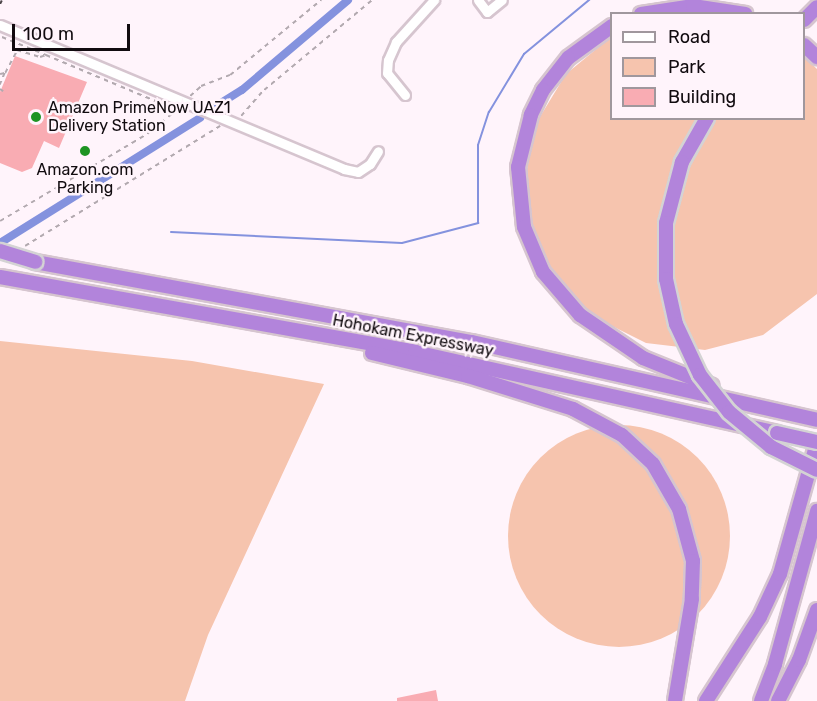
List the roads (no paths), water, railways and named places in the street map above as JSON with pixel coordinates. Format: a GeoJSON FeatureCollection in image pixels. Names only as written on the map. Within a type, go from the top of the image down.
{"type":"FeatureCollection","features":[{"type":"Feature","properties":{"kind":"highway"},"geometry":{"type":"LineString","coordinates":[[654,12],[693,6],[732,12]]}},
{"type":"Feature","properties":{"kind":"highway"},"geometry":{"type":"LineString","coordinates":[[805,19],[817,8]]}},
{"type":"Feature","properties":{"kind":"highway"},"geometry":{"type":"LineString","coordinates":[[610,27],[568,58],[543,90],[531,115],[518,180],[521,216],[532,250],[565,301],[620,344],[677,374],[784,412]]}},
{"type":"Feature","properties":{"kind":"highway"},"geometry":{"type":"LineString","coordinates":[[805,46],[817,57]]}},
{"type":"Feature","properties":{"kind":"highway"},"geometry":{"type":"LineString","coordinates":[[706,120],[682,162],[666,223],[666,279],[676,324],[700,375],[729,412],[771,447],[817,470]]}},
{"type":"Feature","properties":{"kind":"highway"},"geometry":{"type":"LineString","coordinates":[[0,251],[35,262]]}},
{"type":"Feature","properties":{"kind":"highway","name":"Hohokam Expressway"},"geometry":{"type":"LineString","coordinates":[[0,255],[462,340],[817,420]]}},
{"type":"Feature","properties":{"kind":"highway","name":"Hohokam Expressway"},"geometry":{"type":"LineString","coordinates":[[3,278],[248,321],[499,369],[817,443]]}},
{"type":"Feature","properties":{"kind":"highway"},"geometry":{"type":"LineString","coordinates":[[248,321],[314,342],[423,365],[539,397],[598,420],[633,444],[671,492],[691,548],[692,599],[675,701]]}},
{"type":"Feature","properties":{"kind":"highway"},"geometry":{"type":"LineString","coordinates":[[706,701],[760,617],[780,574],[817,443]]}},
{"type":"Feature","properties":{"kind":"highway"},"geometry":{"type":"LineString","coordinates":[[761,701],[773,670],[817,511]]}},
{"type":"Feature","properties":{"kind":"highway"},"geometry":{"type":"LineString","coordinates":[[778,701],[799,660],[817,609]]}},
{"type":"Feature","properties":{"kind":"street"},"geometry":{"type":"LineString","coordinates":[[405,95],[387,73],[388,60],[396,42],[434,0]]}},
{"type":"Feature","properties":{"kind":"street"},"geometry":{"type":"LineString","coordinates":[[478,0],[487,12],[502,0]]}},
{"type":"Feature","properties":{"kind":"street"},"geometry":{"type":"LineString","coordinates":[[0,25],[183,105],[358,172],[370,164],[378,151]]}},
{"type":"Feature","properties":{"kind":"waterway"},"geometry":{"type":"LineString","coordinates":[[213,108],[242,90],[348,0]]}},
{"type":"Feature","properties":{"kind":"waterway"},"geometry":{"type":"LineString","coordinates":[[171,232],[402,243],[478,223],[478,145],[489,112],[524,54],[589,0]]}},
{"type":"Feature","properties":{"kind":"waterway"},"geometry":{"type":"LineString","coordinates":[[0,243],[200,118]]}},
{"type":"Feature","properties":{"kind":"railway"},"geometry":{"type":"LineString","coordinates":[[0,4],[2,0]]}},
{"type":"Feature","properties":{"kind":"place","name":"Amazon PrimeNow UAZ1 Delivery Station"},"geometry":{"type":"Point","coordinates":[36,117]}},
{"type":"Feature","properties":{"kind":"place","name":"Amazon.com Parking"},"geometry":{"type":"Point","coordinates":[85,151]}}]}
